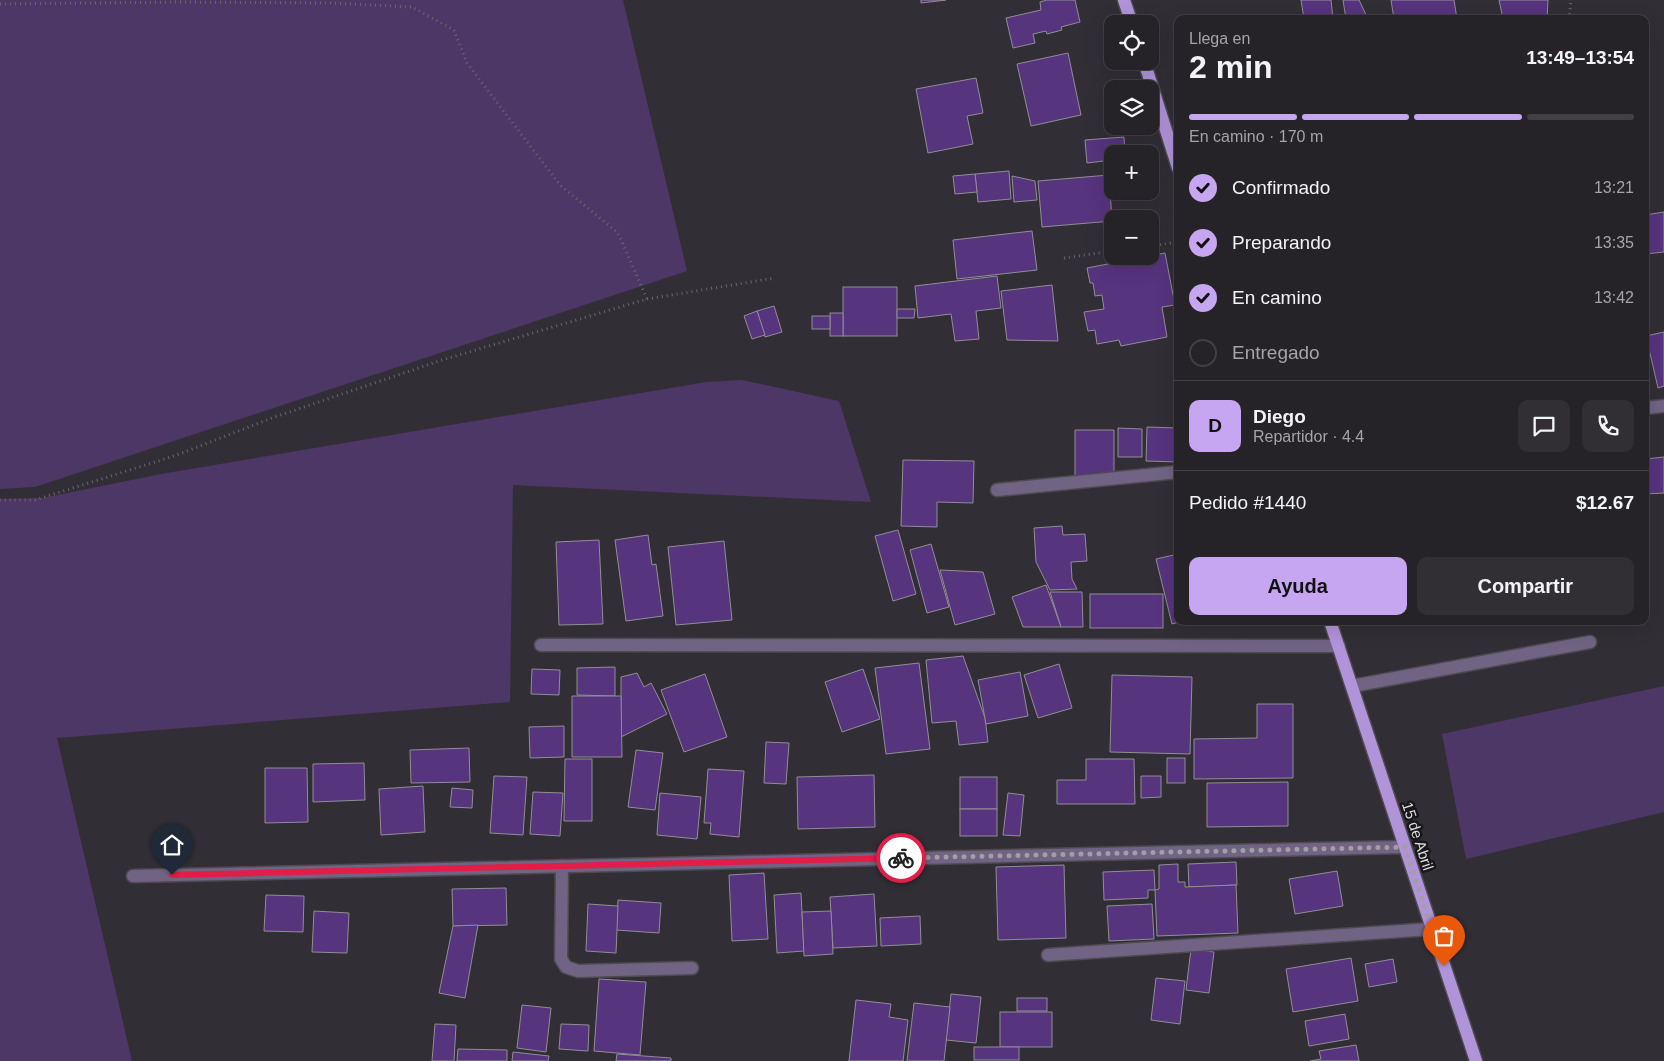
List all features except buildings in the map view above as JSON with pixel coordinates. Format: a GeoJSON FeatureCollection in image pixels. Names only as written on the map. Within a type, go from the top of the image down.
{"type":"FeatureCollection","features":[{"type":"Feature","properties":{"kind":"main road"},"geometry":{"type":"LineString","coordinates":[[1124,0],[1129,15]]}},
{"type":"Feature","properties":{"kind":"main road"},"geometry":{"type":"LineString","coordinates":[[1147,70],[1174,155]]}},
{"type":"Feature","properties":{"kind":"main road","name":"15 de Abril"},"geometry":{"type":"LineString","coordinates":[[1331,625],[1476,1061]]}},
{"type":"Feature","properties":{"kind":"street"},"geometry":{"type":"LineString","coordinates":[[1649,408],[1664,406]]}},
{"type":"Feature","properties":{"kind":"street"},"geometry":{"type":"LineString","coordinates":[[997,490],[1174,472]]}},
{"type":"Feature","properties":{"kind":"street"},"geometry":{"type":"LineString","coordinates":[[1352,686],[1590,642]]}},
{"type":"Feature","properties":{"kind":"street"},"geometry":{"type":"LineString","coordinates":[[541,645],[1339,646]]}},
{"type":"Feature","properties":{"kind":"street"},"geometry":{"type":"LineString","coordinates":[[133,876],[1405,847]]}},
{"type":"Feature","properties":{"kind":"street"},"geometry":{"type":"LineString","coordinates":[[562,866],[560,959],[566,967],[578,971],[692,968]]}},
{"type":"Feature","properties":{"kind":"street"},"geometry":{"type":"LineString","coordinates":[[1048,955],[1432,929]]}},
{"type":"Feature","properties":{"kind":"path"},"geometry":{"type":"LineString","coordinates":[[1569,15],[1571,0]]}},
{"type":"Feature","properties":{"kind":"path"},"geometry":{"type":"LineString","coordinates":[[0,4],[319,3],[412,7],[454,30],[467,63],[560,185],[618,233],[647,299]]}},
{"type":"Feature","properties":{"kind":"path"},"geometry":{"type":"LineString","coordinates":[[1159,245],[1174,243]]}},
{"type":"Feature","properties":{"kind":"path"},"geometry":{"type":"LineString","coordinates":[[1064,258],[1104,252]]}},
{"type":"Feature","properties":{"kind":"path"},"geometry":{"type":"LineString","coordinates":[[0,500],[36,500],[174,456],[272,418],[442,360],[647,299],[775,278]]}},
{"type":"Feature","properties":{"kind":"shaded area"},"geometry":{"type":"Polygon","coordinates":[[[0,0],[623,0],[687,271],[35,487],[0,489],[0,0]]]}},
{"type":"Feature","properties":{"kind":"shaded area"},"geometry":{"type":"Polygon","coordinates":[[[742,380],[839,401],[871,502],[513,485],[510,702],[57,738],[132,1061],[0,1061],[0,499],[43,498],[161,474],[706,382],[742,380]]]}},
{"type":"Feature","properties":{"kind":"shaded area"},"geometry":{"type":"Polygon","coordinates":[[[1664,686],[1664,812],[1466,859],[1442,734],[1664,686]]]}},
{"type":"Feature","properties":{"kind":"way so far"},"geometry":{"type":"LineString","coordinates":[[901,858],[1405,847],[1444,966]]}},
{"type":"Feature","properties":{"kind":"route"},"geometry":{"type":"LineString","coordinates":[[172,875],[901,858]]}}]}
